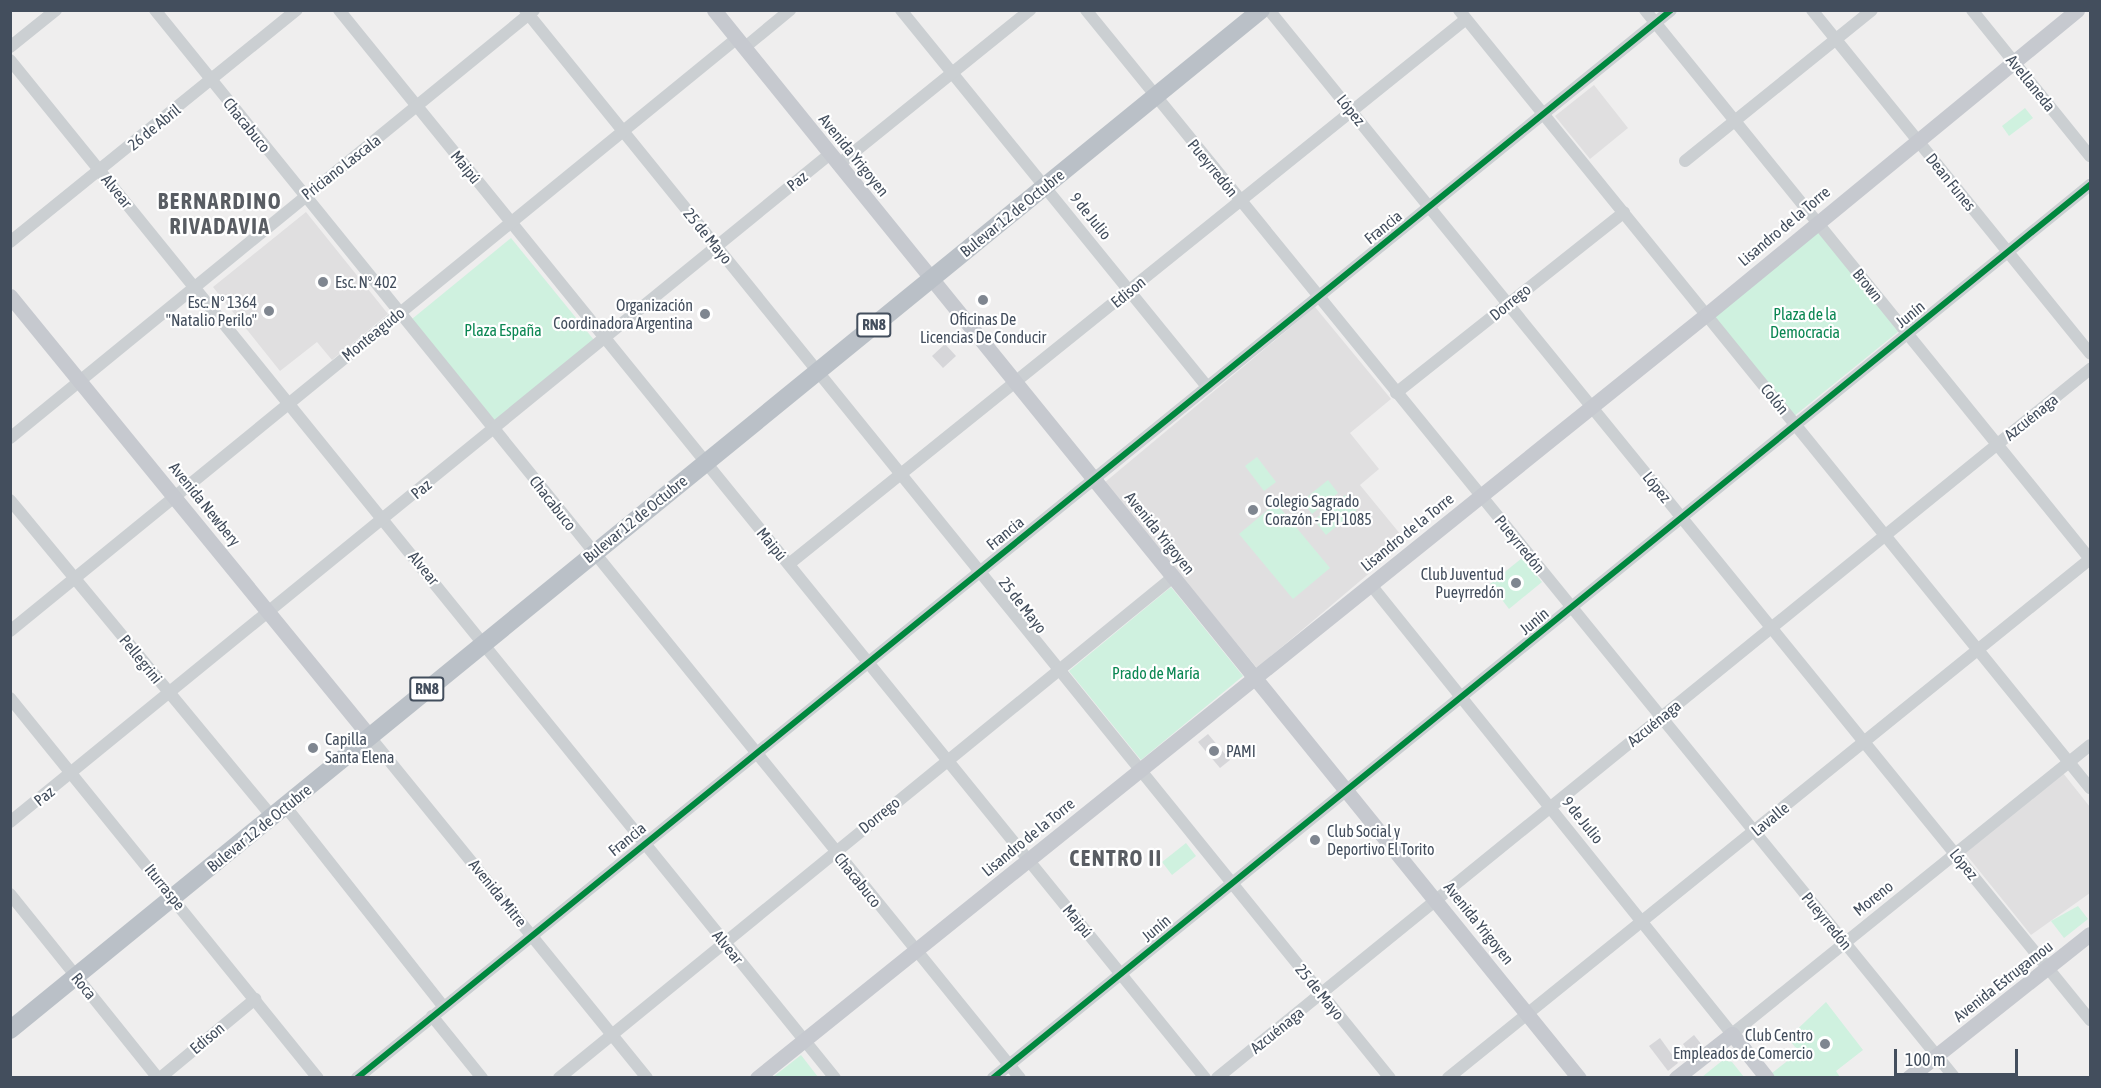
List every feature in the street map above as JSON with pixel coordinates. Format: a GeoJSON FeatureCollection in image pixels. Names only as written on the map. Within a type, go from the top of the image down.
{"type":"FeatureCollection","features":[{"type":"Feature","properties":{"kind":"highway","name":"Bulevar 12 de Octubre"},"geometry":{"type":"LineString","coordinates":[[10,1030],[1261,10]]}},
{"type":"Feature","properties":{"kind":"main road","name":"Avenida Yrigoyen"},"geometry":{"type":"LineString","coordinates":[[714,10],[1579,1077]]}},
{"type":"Feature","properties":{"kind":"main road","name":"Lisandro de la Torre"},"geometry":{"type":"LineString","coordinates":[[757,1077],[917,952],[1028,859],[1707,314],[2077,10]]}},
{"type":"Feature","properties":{"kind":"main road","name":"Avenida Newbery"},"geometry":{"type":"LineString","coordinates":[[10,296],[176,495],[370,737]]}},
{"type":"Feature","properties":{"kind":"main road","name":"Avenida Estrugamou"},"geometry":{"type":"LineString","coordinates":[[1908,1077],[2091,934]]}},
{"type":"Feature","properties":{"kind":"main road","name":"Moreno"},"geometry":{"type":"LineString","coordinates":[[1676,1077],[1732,1034]]}},
{"type":"Feature","properties":{"kind":"main road","name":"9 de Julio"},"geometry":{"type":"LineString","coordinates":[[1732,1034],[1767,1077]]}},
{"type":"Feature","properties":{"kind":"street"},"geometry":{"type":"LineString","coordinates":[[10,47],[56,10]]}},
{"type":"Feature","properties":{"kind":"street","name":"Chacabuco"},"geometry":{"type":"LineString","coordinates":[[155,10],[494,428],[593,554],[1020,1077]]}},
{"type":"Feature","properties":{"kind":"street","name":"26 de Abril"},"geometry":{"type":"LineString","coordinates":[[10,242],[101,171],[297,10]]}},
{"type":"Feature","properties":{"kind":"street","name":"Maipú"},"geometry":{"type":"LineString","coordinates":[[339,10],[1205,1077]]}},
{"type":"Feature","properties":{"kind":"street","name":"Monteagudo"},"geometry":{"type":"LineString","coordinates":[[10,631],[399,312],[512,224],[623,132],[740,43],[790,10]]}},
{"type":"Feature","properties":{"kind":"street","name":"9 de Julio"},"geometry":{"type":"LineString","coordinates":[[901,10],[1207,387]]}},
{"type":"Feature","properties":{"kind":"street","name":"Paz"},"geometry":{"type":"LineString","coordinates":[[10,822],[717,247],[952,74],[1030,10]]}},
{"type":"Feature","properties":{"kind":"street","name":"Pueyrredón"},"geometry":{"type":"LineString","coordinates":[[1086,10],[1955,1077]]}},
{"type":"Feature","properties":{"kind":"street","name":"López"},"geometry":{"type":"LineString","coordinates":[[1269,10],[2091,1020]]}},
{"type":"Feature","properties":{"kind":"street","name":"Brown"},"geometry":{"type":"LineString","coordinates":[[1645,10],[2090,559]]}},
{"type":"Feature","properties":{"kind":"street","name":"Francia"},"geometry":{"type":"LineString","coordinates":[[357,1077],[1545,115],[1671,10]]}},
{"type":"Feature","properties":{"kind":"street","name":"Dean Funes"},"geometry":{"type":"LineString","coordinates":[[1812,10],[2091,353]]}},
{"type":"Feature","properties":{"kind":"street"},"geometry":{"type":"LineString","coordinates":[[1685,161],[1872,10]]}},
{"type":"Feature","properties":{"kind":"street","name":"Avellaneda"},"geometry":{"type":"LineString","coordinates":[[1972,10],[2091,156]]}},
{"type":"Feature","properties":{"kind":"street","name":"Priciano Lascala"},"geometry":{"type":"LineString","coordinates":[[10,438],[304,196],[417,107],[529,12]]}},
{"type":"Feature","properties":{"kind":"street","name":"25 de Mayo"},"geometry":{"type":"LineString","coordinates":[[529,12],[623,132],[1057,669],[1390,1077]]}},
{"type":"Feature","properties":{"kind":"street","name":"Edison"},"geometry":{"type":"LineString","coordinates":[[789,564],[1351,111],[1463,15]]}},
{"type":"Feature","properties":{"kind":"street","name":"Colón"},"geometry":{"type":"LineString","coordinates":[[1463,15],[2091,788]]}},
{"type":"Feature","properties":{"kind":"street","name":"Alvear"},"geometry":{"type":"LineString","coordinates":[[10,60],[290,401],[835,1077]]}},
{"type":"Feature","properties":{"kind":"street","name":"Junín"},"geometry":{"type":"LineString","coordinates":[[993,1077],[2091,185]]}},
{"type":"Feature","properties":{"kind":"street","name":"Dorrego"},"geometry":{"type":"LineString","coordinates":[[1396,393],[1624,212]]}},
{"type":"Feature","properties":{"kind":"street","name":"Azcuénaga"},"geometry":{"type":"LineString","coordinates":[[1217,1077],[2091,369]]}},
{"type":"Feature","properties":{"kind":"street","name":"Pellegrini"},"geometry":{"type":"LineString","coordinates":[[10,500],[170,694],[279,812],[444,1007]]}},
{"type":"Feature","properties":{"kind":"street","name":"Lavalle"},"geometry":{"type":"LineString","coordinates":[[1448,1077],[1979,651],[2090,559]]}},
{"type":"Feature","properties":{"kind":"street","name":"Dorrego"},"geometry":{"type":"LineString","coordinates":[[559,1077],[1057,669],[1173,577]]}},
{"type":"Feature","properties":{"kind":"street","name":"9 de Julio"},"geometry":{"type":"LineString","coordinates":[[1371,585],[1732,1034]]}},
{"type":"Feature","properties":{"kind":"street","name":"Iturraspe"},"geometry":{"type":"LineString","coordinates":[[10,698],[73,772],[318,1077]]}},
{"type":"Feature","properties":{"kind":"street","name":"Avenida Mitre"},"geometry":{"type":"LineString","coordinates":[[370,737],[647,1077]]}},
{"type":"Feature","properties":{"kind":"street","name":"Moreno"},"geometry":{"type":"LineString","coordinates":[[1732,1034],[2091,745]]}},
{"type":"Feature","properties":{"kind":"street","name":"Roca"},"geometry":{"type":"LineString","coordinates":[[10,894],[159,1077]]}},
{"type":"Feature","properties":{"kind":"street","name":"Edison"},"geometry":{"type":"LineString","coordinates":[[159,1077],[255,999]]}},
{"type":"Feature","properties":{"kind":"street"},"geometry":{"type":"LineString","coordinates":[[432,1016],[482,1077]]}},
{"type":"Feature","properties":{"kind":"shaded area"},"geometry":{"type":"Polygon","coordinates":[[[1594,85],[1628,128],[1590,159],[1555,116],[1594,85]]]}},
{"type":"Feature","properties":{"kind":"shaded area"},"geometry":{"type":"Polygon","coordinates":[[[306,212],[388,314],[332,360],[317,342],[280,371],[213,287],[306,212]]]}},
{"type":"Feature","properties":{"kind":"shaded area","name":"Colegio Sagrado Corazón - EPI 1085"},"geometry":{"type":"Polygon","coordinates":[[[1315,307],[1391,399],[1350,433],[1379,469],[1360,485],[1401,535],[1393,542],[1398,549],[1257,668],[1104,483],[1315,307]]]}},
{"type":"Feature","properties":{"kind":"shaded area"},"geometry":{"type":"Polygon","coordinates":[[[2063,773],[2090,807],[2090,893],[2031,935],[1965,853],[2063,773]]]}},
{"type":"Feature","properties":{"kind":"green space"},"geometry":{"type":"Polygon","coordinates":[[[2025,108],[2033,118],[2009,136],[2002,126],[2025,108]]]}},
{"type":"Feature","properties":{"kind":"green space","name":"Plaza de la Democracia"},"geometry":{"type":"Polygon","coordinates":[[[1817,230],[1899,331],[1793,417],[1712,315],[1817,230]]]}},
{"type":"Feature","properties":{"kind":"green space","name":"Plaza España"},"geometry":{"type":"Polygon","coordinates":[[[511,238],[594,340],[495,421],[412,319],[511,238]]]}},
{"type":"Feature","properties":{"kind":"green space"},"geometry":{"type":"Polygon","coordinates":[[[1257,457],[1276,482],[1264,491],[1245,466],[1257,457]]]}},
{"type":"Feature","properties":{"kind":"green space"},"geometry":{"type":"Polygon","coordinates":[[[1328,480],[1338,493],[1312,514],[1302,501],[1328,480]]]}},
{"type":"Feature","properties":{"kind":"green space"},"geometry":{"type":"Polygon","coordinates":[[[1345,495],[1357,510],[1326,535],[1314,520],[1345,495]]]}},
{"type":"Feature","properties":{"kind":"green space"},"geometry":{"type":"Polygon","coordinates":[[[1276,503],[1330,568],[1293,599],[1239,534],[1276,503]]]}},
{"type":"Feature","properties":{"kind":"green space","name":"Club Juventud Pueyrredón"},"geometry":{"type":"Polygon","coordinates":[[[1522,558],[1542,582],[1509,609],[1490,584],[1522,558]]]}},
{"type":"Feature","properties":{"kind":"green space","name":"Prado de María"},"geometry":{"type":"Polygon","coordinates":[[[1171,587],[1243,676],[1141,760],[1069,671],[1171,587]]]}},
{"type":"Feature","properties":{"kind":"green space"},"geometry":{"type":"Polygon","coordinates":[[[1186,843],[1196,856],[1172,875],[1162,862],[1186,843]]]}},
{"type":"Feature","properties":{"kind":"green space"},"geometry":{"type":"Polygon","coordinates":[[[2078,906],[2088,919],[2064,938],[2051,921],[2078,906]]]}},
{"type":"Feature","properties":{"kind":"green space","name":"Club Centro Empleados de Comercio"},"geometry":{"type":"Polygon","coordinates":[[[1826,1002],[1863,1050],[1836,1071],[1840,1077],[1775,1077],[1772,1073],[1799,1052],[1788,1038],[1826,1002]]]}},
{"type":"Feature","properties":{"kind":"green space"},"geometry":{"type":"Polygon","coordinates":[[[801,1055],[818,1077],[773,1077],[801,1055]]]}},
{"type":"Feature","properties":{"kind":"green space"},"geometry":{"type":"Polygon","coordinates":[[[1723,1060],[1732,1062],[1744,1077],[1702,1077],[1723,1060]]]}},
{"type":"Feature","properties":{"kind":"building"},"geometry":{"type":"Polygon","coordinates":[[[945,344],[956,356],[943,368],[932,356],[945,344]]]}},
{"type":"Feature","properties":{"kind":"building","name":"PAMI"},"geometry":{"type":"Polygon","coordinates":[[[1208,734],[1230,760],[1220,768],[1198,742],[1208,734]]]}},
{"type":"Feature","properties":{"kind":"building"},"geometry":{"type":"Polygon","coordinates":[[[1694,1035],[1702,1045],[1690,1054],[1683,1044],[1694,1035]]]}},
{"type":"Feature","properties":{"kind":"building"},"geometry":{"type":"Polygon","coordinates":[[[1660,1038],[1678,1063],[1668,1071],[1649,1046],[1660,1038]]]}},
{"type":"Feature","properties":{"kind":"cycle path"},"geometry":{"type":"LineString","coordinates":[[357,1078],[1671,10]]}},
{"type":"Feature","properties":{"kind":"cycle path"},"geometry":{"type":"LineString","coordinates":[[993,1078],[2090,185]]}},
{"type":"Feature","properties":{"kind":"place","name":"Esc. N° 402"},"geometry":{"type":"Point","coordinates":[323,282]}},
{"type":"Feature","properties":{"kind":"place","name":"Oficinas De Licencias De Conducir"},"geometry":{"type":"Point","coordinates":[983,300]}},
{"type":"Feature","properties":{"kind":"place","name":"Esc. N° 1364 \"Natalio Perilo\""},"geometry":{"type":"Point","coordinates":[269,311]}},
{"type":"Feature","properties":{"kind":"place","name":"Organización Coordinadora Argentina"},"geometry":{"type":"Point","coordinates":[705,314]}},
{"type":"Feature","properties":{"kind":"place","name":"Colegio Sagrado Corazón - EPI 1085"},"geometry":{"type":"Point","coordinates":[1253,510]}},
{"type":"Feature","properties":{"kind":"place","name":"Club Juventud Pueyrredón"},"geometry":{"type":"Point","coordinates":[1516,583]}},
{"type":"Feature","properties":{"kind":"place","name":"Capilla Santa Elena"},"geometry":{"type":"Point","coordinates":[313,748]}},
{"type":"Feature","properties":{"kind":"place","name":"PAMI"},"geometry":{"type":"Point","coordinates":[1214,751]}},
{"type":"Feature","properties":{"kind":"place","name":"Club Social y Deportivo El Torito"},"geometry":{"type":"Point","coordinates":[1315,840]}},
{"type":"Feature","properties":{"kind":"place","name":"Club Centro Empleados de Comercio"},"geometry":{"type":"Point","coordinates":[1825,1044]}},
{"type":"Feature","properties":{"kind":"district","name":"BERNARDINO RIVADAVIA"},"geometry":{"type":"Point","coordinates":[220,214]}},
{"type":"Feature","properties":{"kind":"district","name":"CENTRO II"},"geometry":{"type":"Point","coordinates":[1116,859]}}]}
